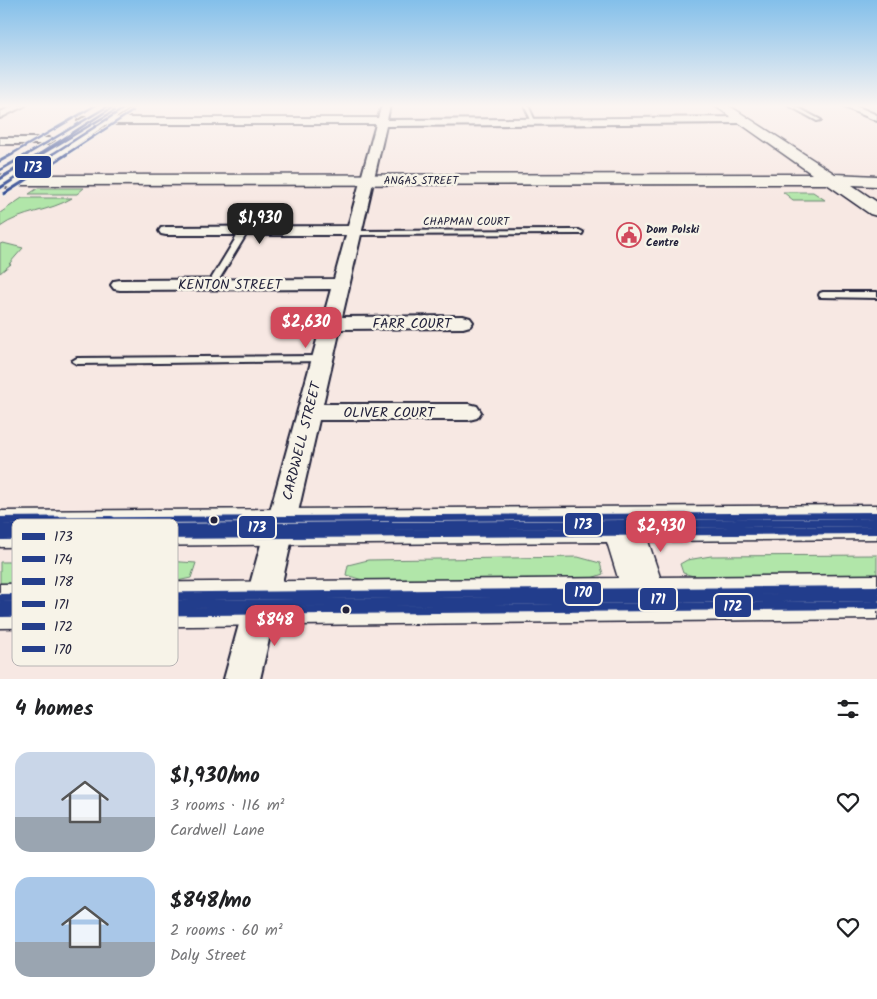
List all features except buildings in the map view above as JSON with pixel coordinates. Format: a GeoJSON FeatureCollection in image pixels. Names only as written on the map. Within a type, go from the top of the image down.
{"type":"FeatureCollection","features":[{"type":"Feature","properties":{"kind":"main road"},"geometry":{"type":"LineString","coordinates":[[2,180],[56,137]]}},
{"type":"Feature","properties":{"kind":"main road"},"geometry":{"type":"LineString","coordinates":[[2,180],[75,137]]}},
{"type":"Feature","properties":{"kind":"main road"},"geometry":{"type":"LineString","coordinates":[[767,137],[877,210]]}},
{"type":"Feature","properties":{"kind":"main road","name":"ANGAS STREET"},"geometry":{"type":"LineString","coordinates":[[830,179],[846,175],[877,176]]}},
{"type":"Feature","properties":{"kind":"main road","name":"ANGAS STREET"},"geometry":{"type":"LineString","coordinates":[[2,180],[830,179],[877,181]]}},
{"type":"Feature","properties":{"kind":"main road"},"geometry":{"type":"LineString","coordinates":[[178,528],[877,522]]}},
{"type":"Feature","properties":{"kind":"main road"},"geometry":{"type":"LineString","coordinates":[[622,524],[646,599]]}},
{"type":"Feature","properties":{"kind":"main road"},"geometry":{"type":"LineString","coordinates":[[178,604],[877,597]]}},
{"type":"Feature","properties":{"kind":"street","name":"CARDWELL STREET"},"geometry":{"type":"LineString","coordinates":[[242,679],[378,137]]}},
{"type":"Feature","properties":{"kind":"street"},"geometry":{"type":"LineString","coordinates":[[0,141],[49,141]]}},
{"type":"Feature","properties":{"kind":"street"},"geometry":{"type":"LineString","coordinates":[[166,231],[354,231]]}},
{"type":"Feature","properties":{"kind":"street","name":"KENTON STREET"},"geometry":{"type":"LineString","coordinates":[[120,285],[341,284]]}},
{"type":"Feature","properties":{"kind":"street","name":"FARR COURT"},"geometry":{"type":"LineString","coordinates":[[331,323],[463,322]]}},
{"type":"Feature","properties":{"kind":"street","name":"OLIVER COURT"},"geometry":{"type":"LineString","coordinates":[[308,412],[470,412]]}},
{"type":"Feature","properties":{"kind":"lane"},"geometry":{"type":"LineString","coordinates":[[212,284],[244,230]]}},
{"type":"Feature","properties":{"kind":"lane","name":"CHAPMAN COURT"},"geometry":{"type":"LineString","coordinates":[[354,231],[579,232]]}},
{"type":"Feature","properties":{"kind":"lane"},"geometry":{"type":"LineString","coordinates":[[824,295],[877,295]]}},
{"type":"Feature","properties":{"kind":"lane"},"geometry":{"type":"LineString","coordinates":[[77,361],[322,359]]}},
{"type":"Feature","properties":{"kind":"green space"},"geometry":{"type":"Polygon","coordinates":[[[38,188],[84,188],[77,194],[29,194],[38,188]]]}},
{"type":"Feature","properties":{"kind":"green space"},"geometry":{"type":"Polygon","coordinates":[[[783,192],[813,192],[825,200],[793,200],[783,192]]]}},
{"type":"Feature","properties":{"kind":"green space"},"geometry":{"type":"Polygon","coordinates":[[[22,198],[72,198],[63,203],[17,218],[0,227],[0,213],[22,198]]]}},
{"type":"Feature","properties":{"kind":"green space"},"geometry":{"type":"Polygon","coordinates":[[[0,244],[23,248],[9,264],[11,264],[0,273],[0,244]]]}},
{"type":"Feature","properties":{"kind":"green space"},"geometry":{"type":"Polygon","coordinates":[[[877,555],[877,578],[697,577],[683,573],[680,564],[687,560],[711,556],[877,555]]]}},
{"type":"Feature","properties":{"kind":"green space"},"geometry":{"type":"Polygon","coordinates":[[[578,557],[600,563],[603,574],[583,581],[366,581],[346,575],[348,565],[368,560],[578,557]]]}},
{"type":"Feature","properties":{"kind":"green space"},"geometry":{"type":"Polygon","coordinates":[[[0,562],[12,562],[12,584],[0,584],[0,562]]]}},
{"type":"Feature","properties":{"kind":"green space"},"geometry":{"type":"Polygon","coordinates":[[[178,562],[196,563],[191,578],[178,581],[178,562]]]}},
{"type":"Feature","properties":{"kind":"transit line","name":"170"},"geometry":{"type":"LineString","coordinates":[[0,161],[42,137]]}},
{"type":"Feature","properties":{"kind":"transit line","name":"171"},"geometry":{"type":"LineString","coordinates":[[0,170],[56,137]]}},
{"type":"Feature","properties":{"kind":"transit line","name":"178"},"geometry":{"type":"LineString","coordinates":[[0,179],[66,137]]}},
{"type":"Feature","properties":{"kind":"transit line","name":"172"},"geometry":{"type":"LineString","coordinates":[[4,176],[71,137]]}},
{"type":"Feature","properties":{"kind":"transit line","name":"173"},"geometry":{"type":"LineString","coordinates":[[0,188],[80,137]]}},
{"type":"Feature","properties":{"kind":"transit line","name":"174"},"geometry":{"type":"LineString","coordinates":[[4,194],[93,137]]}},
{"type":"Feature","properties":{"kind":"transit line","name":"178"},"geometry":{"type":"LineString","coordinates":[[178,520],[877,515]]}},
{"type":"Feature","properties":{"kind":"transit line","name":"178"},"geometry":{"type":"LineString","coordinates":[[0,521],[12,521]]}},
{"type":"Feature","properties":{"kind":"transit line","name":"173"},"geometry":{"type":"LineString","coordinates":[[178,528],[877,522]]}},
{"type":"Feature","properties":{"kind":"transit line","name":"173"},"geometry":{"type":"LineString","coordinates":[[0,529],[12,529]]}},
{"type":"Feature","properties":{"kind":"transit line","name":"174"},"geometry":{"type":"LineString","coordinates":[[178,535],[877,530]]}},
{"type":"Feature","properties":{"kind":"transit line","name":"174"},"geometry":{"type":"LineString","coordinates":[[0,536],[12,536]]}},
{"type":"Feature","properties":{"kind":"transit line","name":"170"},"geometry":{"type":"LineString","coordinates":[[178,596],[877,590]]}},
{"type":"Feature","properties":{"kind":"transit line","name":"171"},"geometry":{"type":"LineString","coordinates":[[178,604],[877,597]]}},
{"type":"Feature","properties":{"kind":"transit line","name":"170"},"geometry":{"type":"LineString","coordinates":[[0,598],[12,598]]}},
{"type":"Feature","properties":{"kind":"transit line","name":"172"},"geometry":{"type":"LineString","coordinates":[[178,611],[877,605]]}},
{"type":"Feature","properties":{"kind":"transit line","name":"171"},"geometry":{"type":"LineString","coordinates":[[0,606],[12,606]]}},
{"type":"Feature","properties":{"kind":"transit line","name":"172"},"geometry":{"type":"LineString","coordinates":[[0,613],[12,613]]}},
{"type":"Feature","properties":{"kind":"place","name":"Dom Polski Centre"},"geometry":{"type":"Point","coordinates":[629,235]}}]}
